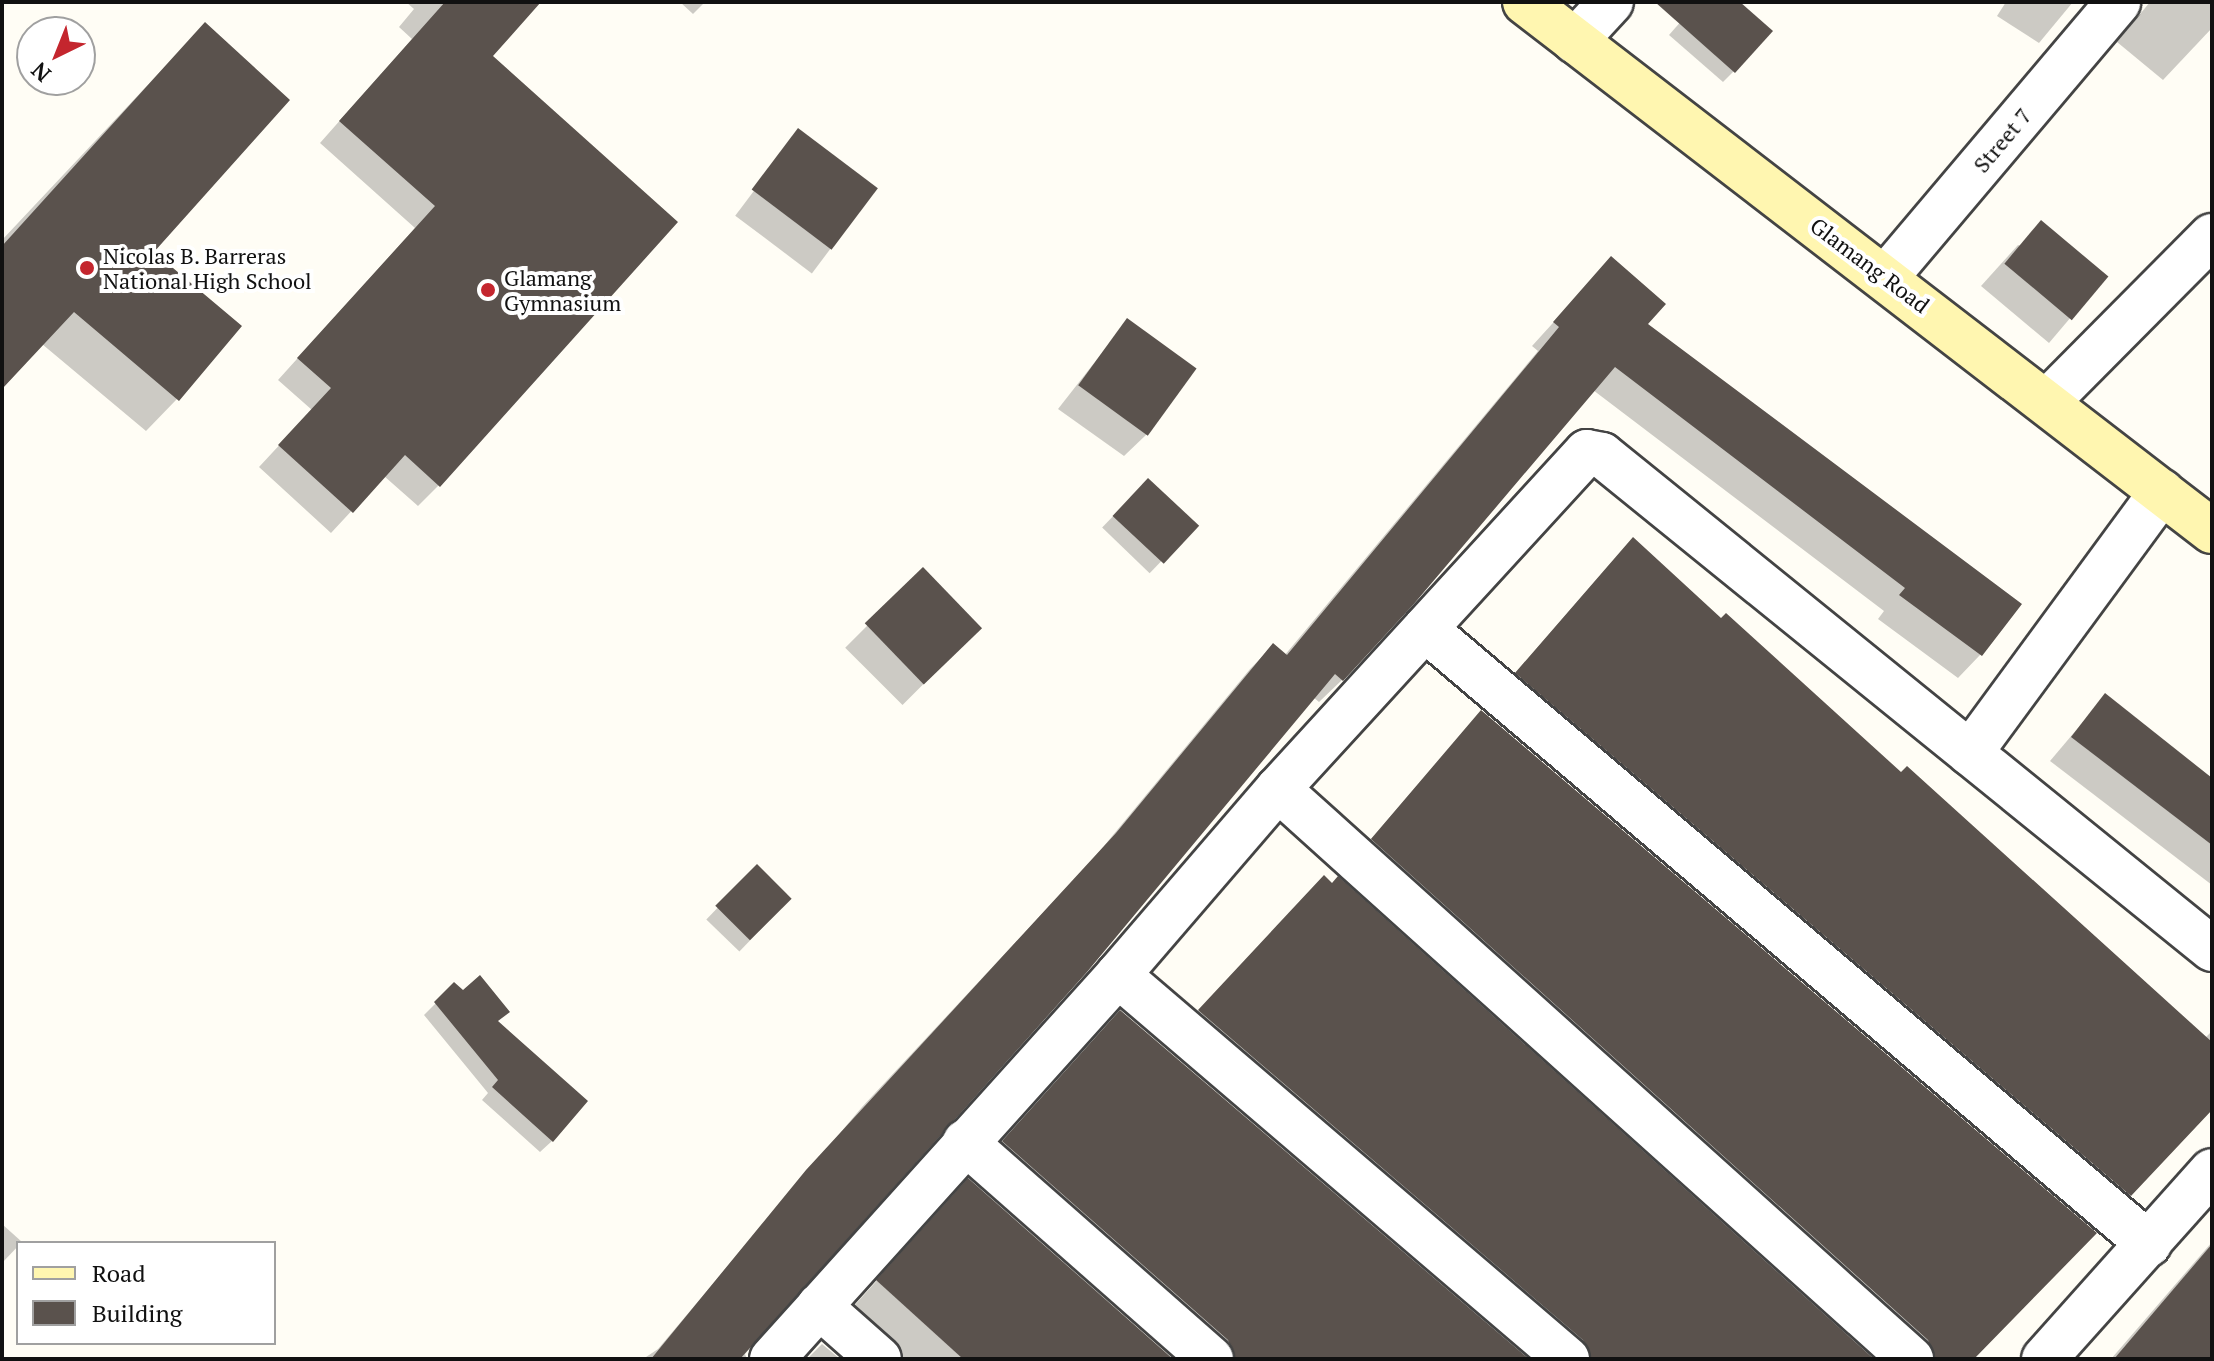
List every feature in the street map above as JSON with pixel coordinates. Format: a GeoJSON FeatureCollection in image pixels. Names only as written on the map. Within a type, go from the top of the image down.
{"type":"FeatureCollection","features":[{"type":"Feature","properties":{"kind":"street","name":"Glamang Road"},"geometry":{"type":"LineString","coordinates":[[1525,2],[2212,531]]}},
{"type":"Feature","properties":{"kind":"street"},"geometry":{"type":"LineString","coordinates":[[1575,41],[1611,2]]}},
{"type":"Feature","properties":{"kind":"street","name":"Street 7"},"geometry":{"type":"LineString","coordinates":[[1886,277],[2118,2]]}},
{"type":"Feature","properties":{"kind":"street"},"geometry":{"type":"LineString","coordinates":[[2047,402],[2212,236]]}},
{"type":"Feature","properties":{"kind":"street"},"geometry":{"type":"LineString","coordinates":[[772,1359],[1118,975],[1278,789],[1587,452],[1602,455],[2212,949]]}},
{"type":"Feature","properties":{"kind":"street"},"geometry":{"type":"LineString","coordinates":[[1970,753],[2162,492]]}},
{"type":"Feature","properties":{"kind":"street"},"geometry":{"type":"LineString","coordinates":[[1425,629],[2149,1244]]}},
{"type":"Feature","properties":{"kind":"street"},"geometry":{"type":"LineString","coordinates":[[1278,789],[1911,1359]]}},
{"type":"Feature","properties":{"kind":"street"},"geometry":{"type":"LineString","coordinates":[[1118,975],[1567,1359]]}},
{"type":"Feature","properties":{"kind":"street"},"geometry":{"type":"LineString","coordinates":[[965,1142],[1211,1359]]}},
{"type":"Feature","properties":{"kind":"street"},"geometry":{"type":"LineString","coordinates":[[2044,1359],[2212,1171]]}},
{"type":"Feature","properties":{"kind":"street"},"geometry":{"type":"LineString","coordinates":[[819,1306],[879,1359]]}},
{"type":"Feature","properties":{"kind":"building","name":"Glamang Gymnasium"},"geometry":{"type":"Polygon","coordinates":[[[445,2],[541,2],[493,56],[678,222],[440,487],[405,455],[353,513],[278,445],[331,388],[297,358],[435,206],[339,121],[445,2]]]}},
{"type":"Feature","properties":{"kind":"building"},"geometry":{"type":"Polygon","coordinates":[[[1655,2],[1740,2],[1773,31],[1735,73],[1655,2]]]}},
{"type":"Feature","properties":{"kind":"building"},"geometry":{"type":"Polygon","coordinates":[[[205,22],[290,100],[154,252],[242,326],[179,401],[74,312],[2,389],[2,246],[205,22]]]}},
{"type":"Feature","properties":{"kind":"building"},"geometry":{"type":"Polygon","coordinates":[[[798,128],[878,188],[832,250],[752,189],[798,128]]]}},
{"type":"Feature","properties":{"kind":"building"},"geometry":{"type":"Polygon","coordinates":[[[2041,220],[2108,277],[2072,320],[2004,264],[2041,220]]]}},
{"type":"Feature","properties":{"kind":"building"},"geometry":{"type":"Polygon","coordinates":[[[1611,256],[1666,304],[1648,324],[2022,604],[1982,656],[1899,595],[1905,588],[1615,367],[1413,605],[1343,681],[1335,674],[1087,972],[740,1359],[651,1359],[806,1170],[1116,833],[1273,643],[1287,655],[1559,327],[1553,322],[1611,256]]]}},
{"type":"Feature","properties":{"kind":"building"},"geometry":{"type":"Polygon","coordinates":[[[1127,318],[1197,369],[1148,436],[1078,385],[1127,318]]]}},
{"type":"Feature","properties":{"kind":"building"},"geometry":{"type":"Polygon","coordinates":[[[1148,478],[1199,526],[1164,564],[1113,516],[1148,478]]]}},
{"type":"Feature","properties":{"kind":"building"},"geometry":{"type":"Polygon","coordinates":[[[1633,537],[1721,618],[1726,613],[1901,772],[1907,766],[2212,1042],[2212,1110],[2131,1196],[1515,673],[1633,537]]]}},
{"type":"Feature","properties":{"kind":"building"},"geometry":{"type":"Polygon","coordinates":[[[923,567],[982,628],[924,684],[865,623],[923,567]]]}},
{"type":"Feature","properties":{"kind":"building"},"geometry":{"type":"Polygon","coordinates":[[[2105,693],[2212,778],[2212,845],[2071,737],[2105,693]]]}},
{"type":"Feature","properties":{"kind":"building"},"geometry":{"type":"Polygon","coordinates":[[[1481,710],[2097,1233],[1974,1359],[1935,1359],[1928,1340],[1371,839],[1481,710]]]}},
{"type":"Feature","properties":{"kind":"building"},"geometry":{"type":"Polygon","coordinates":[[[757,864],[792,899],[750,940],[715,906],[757,864]]]}},
{"type":"Feature","properties":{"kind":"building"},"geometry":{"type":"Polygon","coordinates":[[[1324,875],[1332,883],[1338,876],[1874,1359],[1591,1359],[1583,1340],[1198,1010],[1324,875]]]}},
{"type":"Feature","properties":{"kind":"building"},"geometry":{"type":"Polygon","coordinates":[[[480,975],[510,1012],[498,1021],[588,1101],[553,1142],[492,1087],[498,1080],[434,1002],[454,982],[463,990],[480,975]]]}},
{"type":"Feature","properties":{"kind":"building"},"geometry":{"type":"Polygon","coordinates":[[[1120,1010],[1529,1359],[1235,1359],[1228,1340],[1002,1141],[1120,1010]]]}},
{"type":"Feature","properties":{"kind":"building"},"geometry":{"type":"Polygon","coordinates":[[[968,1178],[1173,1359],[963,1359],[876,1280],[968,1178]]]}},
{"type":"Feature","properties":{"kind":"building"},"geometry":{"type":"Polygon","coordinates":[[[2212,1244],[2212,1359],[2114,1359],[2212,1244]]]}},
{"type":"Feature","properties":{"kind":"place","name":"Nicolas B. Barreras National High School"},"geometry":{"type":"Point","coordinates":[87,268]}},
{"type":"Feature","properties":{"kind":"place","name":"Glamang Gymnasium"},"geometry":{"type":"Point","coordinates":[488,290]}}]}
